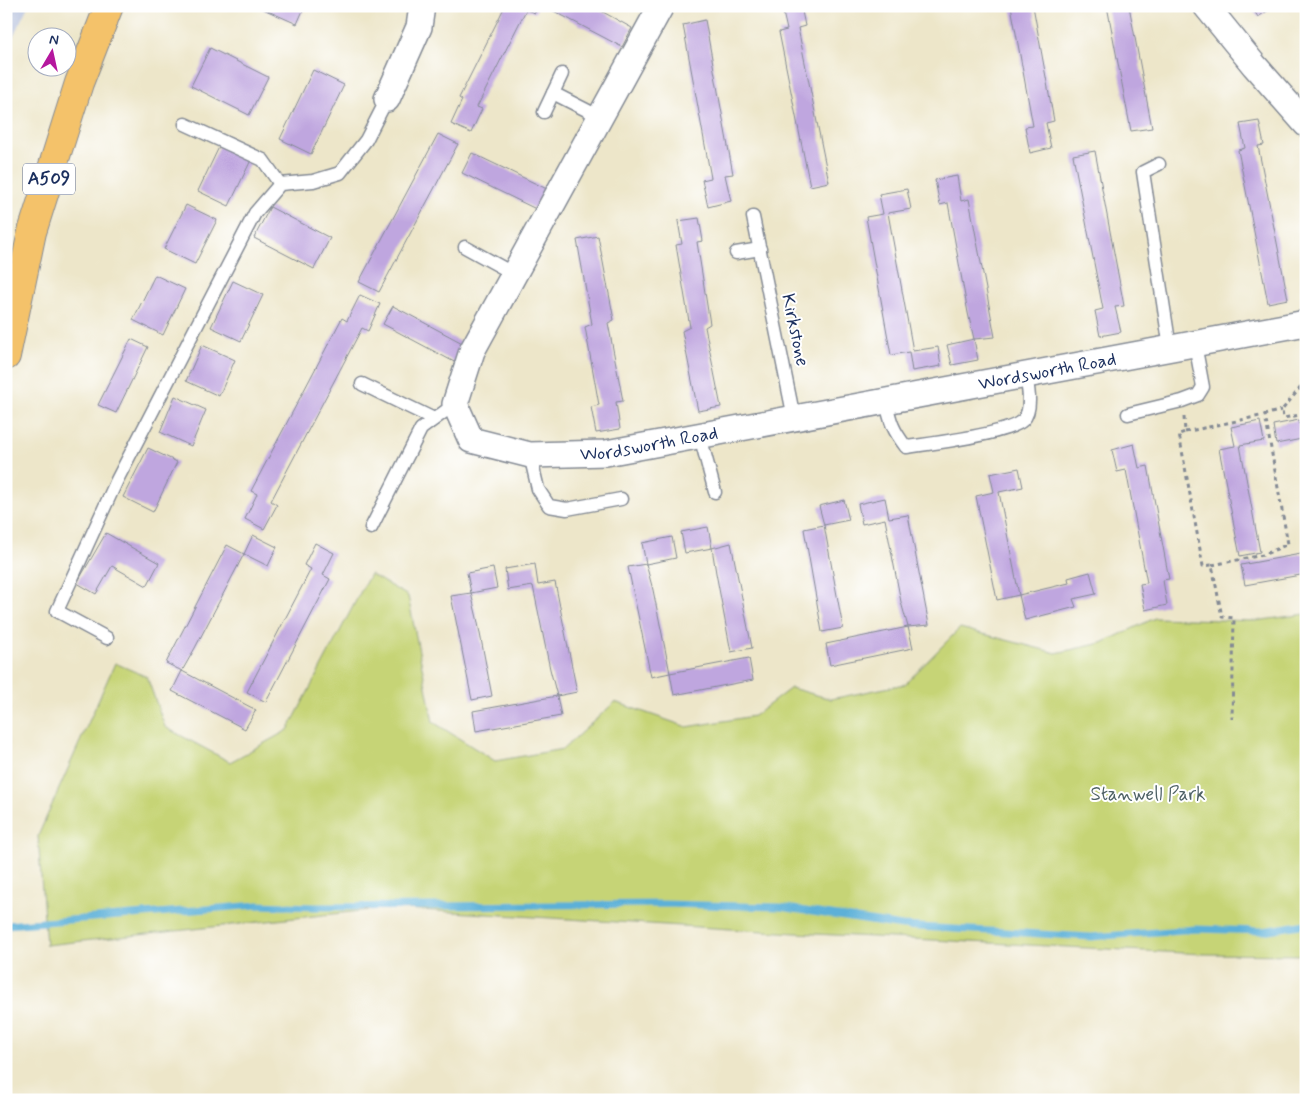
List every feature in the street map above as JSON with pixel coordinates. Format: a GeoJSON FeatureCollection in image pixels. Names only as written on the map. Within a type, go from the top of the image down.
{"type":"FeatureCollection","features":[{"type":"Feature","properties":{"kind":"highway","name":"A509"},"geometry":{"type":"LineString","coordinates":[[6,356],[32,232],[78,83],[109,6]]}},
{"type":"Feature","properties":{"kind":"street"},"geometry":{"type":"LineString","coordinates":[[386,99],[419,27],[422,6]]}},
{"type":"Feature","properties":{"kind":"street"},"geometry":{"type":"LineString","coordinates":[[455,404],[472,350],[661,6]]}},
{"type":"Feature","properties":{"kind":"street"},"geometry":{"type":"LineString","coordinates":[[1206,6],[1254,65],[1306,124]]}},
{"type":"Feature","properties":{"kind":"street","name":"Wordsworth Road"},"geometry":{"type":"LineString","coordinates":[[455,404],[471,440],[530,455],[606,453],[1306,323]]}},
{"type":"Feature","properties":{"kind":"lane"},"geometry":{"type":"LineString","coordinates":[[544,112],[562,74]]}},
{"type":"Feature","properties":{"kind":"lane"},"geometry":{"type":"LineString","coordinates":[[553,93],[600,117]]}},
{"type":"Feature","properties":{"kind":"lane"},"geometry":{"type":"LineString","coordinates":[[107,638],[57,611],[116,480],[255,212],[280,184],[313,181],[340,174],[366,140],[386,99]]}},
{"type":"Feature","properties":{"kind":"lane"},"geometry":{"type":"LineString","coordinates":[[185,124],[264,160],[280,184]]}},
{"type":"Feature","properties":{"kind":"lane"},"geometry":{"type":"LineString","coordinates":[[1159,164],[1143,172],[1170,348]]}},
{"type":"Feature","properties":{"kind":"lane","name":"Kirkstone"},"geometry":{"type":"LineString","coordinates":[[753,217],[794,418]]}},
{"type":"Feature","properties":{"kind":"lane"},"geometry":{"type":"LineString","coordinates":[[465,247],[514,274]]}},
{"type":"Feature","properties":{"kind":"lane"},"geometry":{"type":"LineString","coordinates":[[736,254],[760,249]]}},
{"type":"Feature","properties":{"kind":"lane"},"geometry":{"type":"LineString","coordinates":[[1128,414],[1182,401],[1198,395],[1203,387],[1195,344]]}},
{"type":"Feature","properties":{"kind":"lane"},"geometry":{"type":"LineString","coordinates":[[886,401],[895,433],[906,447],[936,443],[1008,428],[1024,419],[1029,405],[1026,375]]}},
{"type":"Feature","properties":{"kind":"lane"},"geometry":{"type":"LineString","coordinates":[[362,384],[434,420]]}},
{"type":"Feature","properties":{"kind":"lane"},"geometry":{"type":"LineString","coordinates":[[371,528],[421,429],[455,404]]}},
{"type":"Feature","properties":{"kind":"lane"},"geometry":{"type":"LineString","coordinates":[[700,436],[715,492]]}},
{"type":"Feature","properties":{"kind":"lane"},"geometry":{"type":"LineString","coordinates":[[530,455],[538,488],[549,506],[567,509],[621,499]]}},
{"type":"Feature","properties":{"kind":"path"},"geometry":{"type":"LineString","coordinates":[[1265,415],[1288,544],[1263,555],[1203,566],[1179,434],[1282,410],[1306,381]]}},
{"type":"Feature","properties":{"kind":"path"},"geometry":{"type":"LineString","coordinates":[[1182,401],[1185,432]]}},
{"type":"Feature","properties":{"kind":"path"},"geometry":{"type":"LineString","coordinates":[[1282,410],[1283,418],[1306,414]]}},
{"type":"Feature","properties":{"kind":"path"},"geometry":{"type":"LineString","coordinates":[[1212,564],[1222,617],[1234,618],[1232,719]]}},
{"type":"Feature","properties":{"kind":"shaded area"},"geometry":{"type":"Polygon","coordinates":[[[6,6],[28,6],[6,51],[6,6]]]}},
{"type":"Feature","properties":{"kind":"green space","name":"Stanwell Park"},"geometry":{"type":"Polygon","coordinates":[[[370,574],[408,596],[433,722],[495,761],[563,749],[615,702],[687,727],[754,716],[791,688],[831,699],[905,684],[960,628],[1056,653],[1102,643],[1155,618],[1255,621],[1306,614],[1306,955],[1203,954],[796,933],[388,908],[46,945],[38,836],[115,663],[147,677],[165,727],[230,762],[288,730],[370,574]]]}},
{"type":"Feature","properties":{"kind":"building"},"geometry":{"type":"Polygon","coordinates":[[[262,6],[305,6],[297,24],[261,8],[262,6]]]}},
{"type":"Feature","properties":{"kind":"building"},"geometry":{"type":"Polygon","coordinates":[[[505,6],[538,6],[535,13],[526,10],[477,107],[482,109],[471,133],[451,124],[462,100],[459,98],[505,6]]]}},
{"type":"Feature","properties":{"kind":"building"},"geometry":{"type":"Polygon","coordinates":[[[549,6],[592,6],[632,28],[622,47],[548,8],[549,6]]]}},
{"type":"Feature","properties":{"kind":"building"},"geometry":{"type":"Polygon","coordinates":[[[801,6],[805,26],[798,28],[829,182],[810,186],[779,32],[787,30],[782,8],[801,6]]]}},
{"type":"Feature","properties":{"kind":"building"},"geometry":{"type":"Polygon","coordinates":[[[1011,6],[1033,6],[1054,121],[1046,123],[1051,148],[1030,153],[1025,127],[1033,126],[1011,6]]]}},
{"type":"Feature","properties":{"kind":"building"},"geometry":{"type":"Polygon","coordinates":[[[1107,6],[1129,6],[1152,128],[1131,131],[1107,6]]]}},
{"type":"Feature","properties":{"kind":"building"},"geometry":{"type":"Polygon","coordinates":[[[1251,6],[1275,6],[1258,17],[1251,6]]]}},
{"type":"Feature","properties":{"kind":"building"},"geometry":{"type":"Polygon","coordinates":[[[705,20],[733,174],[725,175],[731,201],[708,207],[702,180],[711,178],[683,25],[705,20]]]}},
{"type":"Feature","properties":{"kind":"building"},"geometry":{"type":"Polygon","coordinates":[[[210,48],[268,77],[249,115],[191,86],[210,48]]]}},
{"type":"Feature","properties":{"kind":"building"},"geometry":{"type":"Polygon","coordinates":[[[313,70],[344,85],[311,154],[280,139],[313,70]]]}},
{"type":"Feature","properties":{"kind":"building"},"geometry":{"type":"Polygon","coordinates":[[[1259,121],[1264,145],[1258,146],[1288,299],[1268,303],[1238,150],[1245,148],[1240,124],[1259,121]]]}},
{"type":"Feature","properties":{"kind":"building"},"geometry":{"type":"Polygon","coordinates":[[[438,134],[458,144],[379,292],[359,282],[438,134]]]}},
{"type":"Feature","properties":{"kind":"building"},"geometry":{"type":"Polygon","coordinates":[[[220,145],[251,160],[229,206],[198,191],[220,145]]]}},
{"type":"Feature","properties":{"kind":"building"},"geometry":{"type":"Polygon","coordinates":[[[1095,151],[1124,306],[1115,307],[1121,332],[1100,336],[1095,311],[1103,309],[1073,155],[1095,151]]]}},
{"type":"Feature","properties":{"kind":"building"},"geometry":{"type":"Polygon","coordinates":[[[472,153],[549,190],[538,210],[462,173],[472,153]]]}},
{"type":"Feature","properties":{"kind":"building"},"geometry":{"type":"Polygon","coordinates":[[[957,176],[961,201],[969,199],[995,337],[974,339],[948,203],[940,205],[935,180],[957,176]]]}},
{"type":"Feature","properties":{"kind":"building"},"geometry":{"type":"Polygon","coordinates":[[[907,189],[911,209],[888,213],[913,351],[938,347],[941,366],[912,371],[909,352],[891,355],[866,217],[883,214],[879,194],[907,189]]]}},
{"type":"Feature","properties":{"kind":"building"},"geometry":{"type":"Polygon","coordinates":[[[186,205],[217,220],[195,264],[164,249],[186,205]]]}},
{"type":"Feature","properties":{"kind":"building"},"geometry":{"type":"Polygon","coordinates":[[[270,207],[330,238],[314,269],[254,238],[270,207]]]}},
{"type":"Feature","properties":{"kind":"building"},"geometry":{"type":"Polygon","coordinates":[[[699,218],[703,241],[697,242],[710,324],[705,327],[721,407],[698,411],[682,331],[690,327],[676,245],[682,244],[678,221],[699,218]]]}},
{"type":"Feature","properties":{"kind":"building"},"geometry":{"type":"Polygon","coordinates":[[[598,236],[614,320],[608,323],[623,401],[616,402],[620,429],[596,433],[591,407],[599,405],[585,327],[592,324],[577,240],[598,236]]]}},
{"type":"Feature","properties":{"kind":"building"},"geometry":{"type":"Polygon","coordinates":[[[155,275],[185,289],[163,335],[133,320],[155,275]]]}},
{"type":"Feature","properties":{"kind":"building"},"geometry":{"type":"Polygon","coordinates":[[[233,281],[263,295],[241,341],[211,327],[233,281]]]}},
{"type":"Feature","properties":{"kind":"building"},"geometry":{"type":"Polygon","coordinates":[[[360,295],[380,304],[368,331],[362,328],[271,501],[277,505],[264,529],[245,519],[257,494],[251,491],[342,318],[347,321],[360,295]]]}},
{"type":"Feature","properties":{"kind":"building"},"geometry":{"type":"Polygon","coordinates":[[[393,306],[468,346],[458,364],[383,324],[393,306]]]}},
{"type":"Feature","properties":{"kind":"building"},"geometry":{"type":"Polygon","coordinates":[[[131,339],[148,347],[116,413],[98,405],[131,339]]]}},
{"type":"Feature","properties":{"kind":"building"},"geometry":{"type":"Polygon","coordinates":[[[974,339],[978,360],[952,365],[947,345],[974,339]]]}},
{"type":"Feature","properties":{"kind":"building"},"geometry":{"type":"Polygon","coordinates":[[[202,345],[235,360],[219,396],[186,381],[202,345]]]}},
{"type":"Feature","properties":{"kind":"building"},"geometry":{"type":"Polygon","coordinates":[[[175,396],[206,410],[191,446],[160,432],[175,396]]]}},
{"type":"Feature","properties":{"kind":"building"},"geometry":{"type":"Polygon","coordinates":[[[1299,420],[1302,439],[1276,444],[1273,425],[1299,420]]]}},
{"type":"Feature","properties":{"kind":"building"},"geometry":{"type":"Polygon","coordinates":[[[1260,421],[1264,441],[1240,445],[1260,552],[1240,556],[1219,449],[1235,446],[1231,427],[1260,421]]]}},
{"type":"Feature","properties":{"kind":"building"},"geometry":{"type":"Polygon","coordinates":[[[1306,438],[1306,453],[1305,453],[1302,439],[1306,438]]]}},
{"type":"Feature","properties":{"kind":"building"},"geometry":{"type":"Polygon","coordinates":[[[1134,444],[1139,468],[1148,466],[1169,579],[1163,580],[1167,605],[1145,610],[1140,584],[1147,583],[1126,470],[1117,472],[1112,450],[1134,444]]]}},
{"type":"Feature","properties":{"kind":"building"},"geometry":{"type":"Polygon","coordinates":[[[148,448],[177,462],[153,512],[123,497],[148,448]]]}},
{"type":"Feature","properties":{"kind":"building"},"geometry":{"type":"Polygon","coordinates":[[[1019,468],[1023,487],[999,492],[1019,595],[997,600],[976,496],[994,492],[990,474],[1019,468]]]}},
{"type":"Feature","properties":{"kind":"building"},"geometry":{"type":"Polygon","coordinates":[[[885,498],[889,518],[908,515],[929,625],[908,627],[901,602],[885,519],[862,524],[858,504],[885,498]]]}},
{"type":"Feature","properties":{"kind":"building"},"geometry":{"type":"Polygon","coordinates":[[[844,500],[849,520],[824,525],[819,506],[844,500]]]}},
{"type":"Feature","properties":{"kind":"building"},"geometry":{"type":"Polygon","coordinates":[[[824,525],[843,628],[822,632],[804,529],[824,525]]]}},
{"type":"Feature","properties":{"kind":"building"},"geometry":{"type":"Polygon","coordinates":[[[708,527],[712,548],[685,553],[681,532],[708,527]]]}},
{"type":"Feature","properties":{"kind":"building"},"geometry":{"type":"Polygon","coordinates":[[[106,533],[159,563],[147,586],[112,566],[96,594],[77,583],[106,533]]]}},
{"type":"Feature","properties":{"kind":"building"},"geometry":{"type":"Polygon","coordinates":[[[253,535],[277,547],[268,566],[244,554],[253,535]]]}},
{"type":"Feature","properties":{"kind":"building"},"geometry":{"type":"Polygon","coordinates":[[[672,537],[676,558],[646,564],[642,543],[672,537]]]}},
{"type":"Feature","properties":{"kind":"building"},"geometry":{"type":"Polygon","coordinates":[[[315,543],[334,553],[323,575],[330,579],[266,702],[247,692],[311,569],[304,565],[315,543]]]}},
{"type":"Feature","properties":{"kind":"building"},"geometry":{"type":"Polygon","coordinates":[[[731,543],[752,648],[731,652],[712,548],[731,543]]]}},
{"type":"Feature","properties":{"kind":"building"},"geometry":{"type":"Polygon","coordinates":[[[227,545],[244,554],[182,671],[166,663],[227,545]]]}},
{"type":"Feature","properties":{"kind":"building"},"geometry":{"type":"Polygon","coordinates":[[[1306,553],[1306,574],[1245,585],[1241,565],[1306,553]]]}},
{"type":"Feature","properties":{"kind":"building"},"geometry":{"type":"Polygon","coordinates":[[[535,564],[538,585],[555,582],[577,692],[557,696],[533,586],[508,590],[505,569],[535,564]]]}},
{"type":"Feature","properties":{"kind":"building"},"geometry":{"type":"Polygon","coordinates":[[[646,564],[670,673],[651,677],[628,567],[646,564]]]}},
{"type":"Feature","properties":{"kind":"building"},"geometry":{"type":"Polygon","coordinates":[[[493,568],[497,588],[471,593],[467,573],[493,568]]]}},
{"type":"Feature","properties":{"kind":"building"},"geometry":{"type":"Polygon","coordinates":[[[1090,572],[1096,594],[1073,599],[1076,607],[1025,620],[1019,595],[1069,583],[1068,578],[1090,572]]]}},
{"type":"Feature","properties":{"kind":"building"},"geometry":{"type":"Polygon","coordinates":[[[471,593],[492,696],[472,700],[451,596],[471,593]]]}},
{"type":"Feature","properties":{"kind":"building"},"geometry":{"type":"Polygon","coordinates":[[[908,627],[913,648],[830,665],[826,644],[908,627]]]}},
{"type":"Feature","properties":{"kind":"building"},"geometry":{"type":"Polygon","coordinates":[[[749,658],[753,680],[674,695],[670,673],[749,658]]]}},
{"type":"Feature","properties":{"kind":"building"},"geometry":{"type":"Polygon","coordinates":[[[182,671],[256,710],[245,729],[172,691],[182,671]]]}},
{"type":"Feature","properties":{"kind":"building"},"geometry":{"type":"Polygon","coordinates":[[[557,696],[561,716],[476,731],[473,711],[557,696]]]}},
{"type":"Feature","properties":{"kind":"waterway"},"geometry":{"type":"LineString","coordinates":[[6,925],[258,905],[316,907],[664,904],[780,907],[902,926],[1091,937],[1196,929],[1263,931],[1306,924]]}}]}
